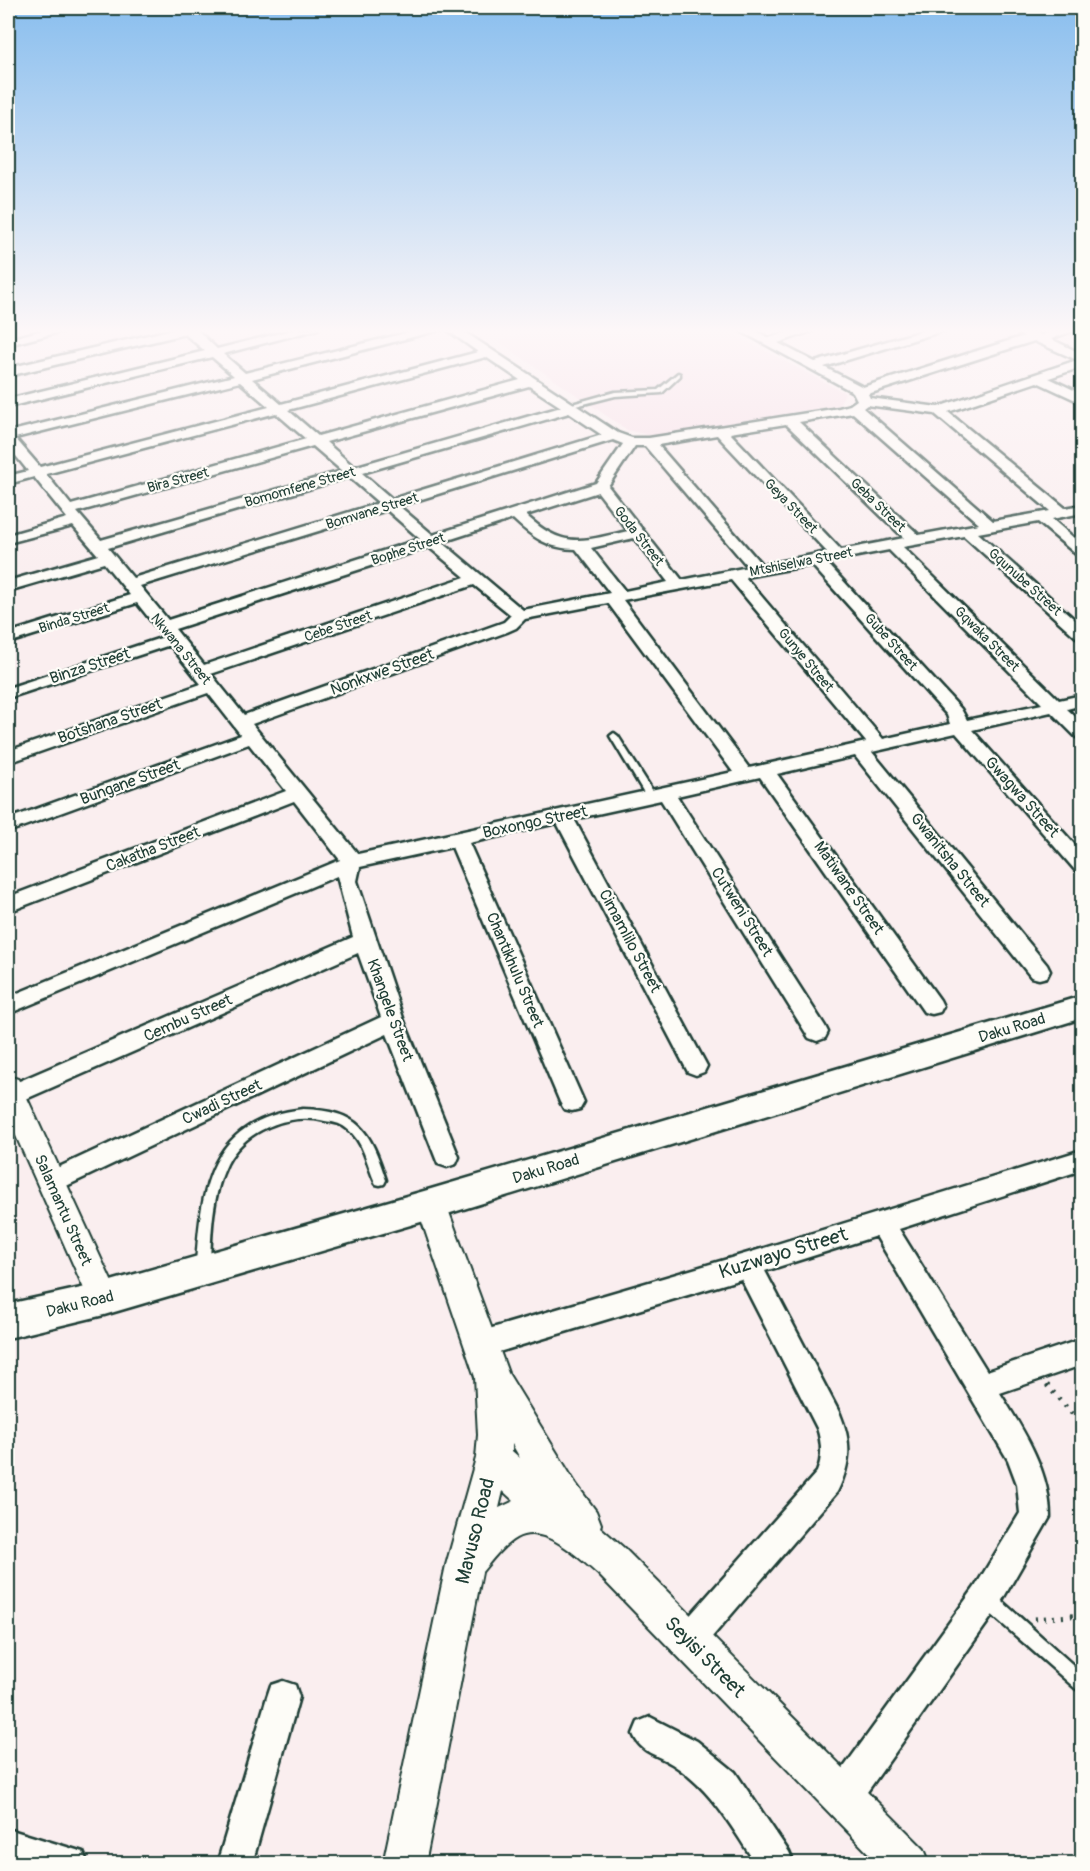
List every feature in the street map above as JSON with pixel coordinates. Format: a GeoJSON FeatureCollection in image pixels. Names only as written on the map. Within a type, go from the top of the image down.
{"type":"FeatureCollection","features":[{"type":"Feature","properties":{"kind":"main road","name":"Daku Road"},"geometry":{"type":"LineString","coordinates":[[8,1321],[104,1299],[431,1204],[1083,1007]]}},
{"type":"Feature","properties":{"kind":"street"},"geometry":{"type":"LineString","coordinates":[[8,437],[90,416]]}},
{"type":"Feature","properties":{"kind":"street"},"geometry":{"type":"LineString","coordinates":[[8,480],[247,416]]}},
{"type":"Feature","properties":{"kind":"street"},"geometry":{"type":"LineString","coordinates":[[288,416],[520,615]]}},
{"type":"Feature","properties":{"kind":"street","name":"Bira Street"},"geometry":{"type":"LineString","coordinates":[[8,539],[72,515],[404,416]]}},
{"type":"Feature","properties":{"kind":"street","name":"Bomomfene Street"},"geometry":{"type":"LineString","coordinates":[[8,586],[103,551],[352,472],[538,416]]}},
{"type":"Feature","properties":{"kind":"street"},"geometry":{"type":"LineString","coordinates":[[583,416],[613,436],[631,442],[649,442],[803,416]]}},
{"type":"Feature","properties":{"kind":"street"},"geometry":{"type":"LineString","coordinates":[[876,416],[990,526]]}},
{"type":"Feature","properties":{"kind":"street"},"geometry":{"type":"LineString","coordinates":[[945,416],[1062,513]]}},
{"type":"Feature","properties":{"kind":"street","name":"Geba Street"},"geometry":{"type":"LineString","coordinates":[[789,420],[915,540]]}},
{"type":"Feature","properties":{"kind":"street","name":"Geya Street"},"geometry":{"type":"LineString","coordinates":[[720,431],[838,555]]}},
{"type":"Feature","properties":{"kind":"street","name":"Bomvane Street"},"geometry":{"type":"LineString","coordinates":[[135,591],[392,505],[613,436]]}},
{"type":"Feature","properties":{"kind":"street","name":"Nkwana Street"},"geometry":{"type":"LineString","coordinates":[[8,437],[207,679],[352,862]]}},
{"type":"Feature","properties":{"kind":"street"},"geometry":{"type":"LineString","coordinates":[[601,486],[631,442]]}},
{"type":"Feature","properties":{"kind":"street"},"geometry":{"type":"LineString","coordinates":[[649,442],[758,570]]}},
{"type":"Feature","properties":{"kind":"street","name":"Bophe Street"},"geometry":{"type":"LineString","coordinates":[[168,633],[431,541],[601,486]]}},
{"type":"Feature","properties":{"kind":"street","name":"Goda Street"},"geometry":{"type":"LineString","coordinates":[[601,486],[677,584]]}},
{"type":"Feature","properties":{"kind":"street","name":"Mtshiselwa Street"},"geometry":{"type":"LineString","coordinates":[[520,615],[1083,509]]}},
{"type":"Feature","properties":{"kind":"street"},"geometry":{"type":"LineString","coordinates":[[516,514],[548,540],[581,545],[637,533]]}},
{"type":"Feature","properties":{"kind":"street"},"geometry":{"type":"LineString","coordinates":[[1041,517],[1083,552]]}},
{"type":"Feature","properties":{"kind":"street","name":"Gqunube Street"},"geometry":{"type":"LineString","coordinates":[[967,531],[1083,634]]}},
{"type":"Feature","properties":{"kind":"street","name":"Matiwane Street"},"geometry":{"type":"LineString","coordinates":[[581,545],[616,596],[755,773],[932,1006]]}},
{"type":"Feature","properties":{"kind":"street","name":"Gqwaka Street"},"geometry":{"type":"LineString","coordinates":[[892,545],[1083,733]]}},
{"type":"Feature","properties":{"kind":"street","name":"Gube Street"},"geometry":{"type":"LineString","coordinates":[[815,559],[955,713],[961,728]]}},
{"type":"Feature","properties":{"kind":"street","name":"Gunye Street"},"geometry":{"type":"LineString","coordinates":[[734,574],[869,748]]}},
{"type":"Feature","properties":{"kind":"street","name":"Cebe Street"},"geometry":{"type":"LineString","coordinates":[[207,679],[476,579]]}},
{"type":"Feature","properties":{"kind":"street","name":"Binda Street"},"geometry":{"type":"LineString","coordinates":[[8,638],[135,591]]}},
{"type":"Feature","properties":{"kind":"street","name":"Nonkxwe Street"},"geometry":{"type":"LineString","coordinates":[[246,730],[501,629],[510,625],[520,615]]}},
{"type":"Feature","properties":{"kind":"street","name":"Binza Street"},"geometry":{"type":"LineString","coordinates":[[8,693],[168,633]]}},
{"type":"Feature","properties":{"kind":"street","name":"Botshana Street"},"geometry":{"type":"LineString","coordinates":[[8,757],[207,679]]}},
{"type":"Feature","properties":{"kind":"street","name":"Boxongo Street"},"geometry":{"type":"LineString","coordinates":[[8,1006],[352,862],[1083,700]]}},
{"type":"Feature","properties":{"kind":"street","name":"Gwagwa Street"},"geometry":{"type":"LineString","coordinates":[[961,728],[1083,866]]}},
{"type":"Feature","properties":{"kind":"street","name":"Bungane Street"},"geometry":{"type":"LineString","coordinates":[[8,826],[246,730]]}},
{"type":"Feature","properties":{"kind":"street","name":"Gwanitsha Street"},"geometry":{"type":"LineString","coordinates":[[869,748],[1040,971]]}},
{"type":"Feature","properties":{"kind":"street","name":"Cakatha Street"},"geometry":{"type":"LineString","coordinates":[[8,905],[297,793]]}},
{"type":"Feature","properties":{"kind":"street","name":"Cutweni Street"},"geometry":{"type":"LineString","coordinates":[[659,794],[817,1032]]}},
{"type":"Feature","properties":{"kind":"street","name":"Cimamlilo Street"},"geometry":{"type":"LineString","coordinates":[[563,816],[696,1066]]}},
{"type":"Feature","properties":{"kind":"street","name":"Chantikhulu Street"},"geometry":{"type":"LineString","coordinates":[[458,839],[572,1102]]}},
{"type":"Feature","properties":{"kind":"street","name":"Khangele Street"},"geometry":{"type":"LineString","coordinates":[[352,862],[348,868],[347,880],[365,941],[393,1021],[447,1157]]}},
{"type":"Feature","properties":{"kind":"street","name":"Cembu Street"},"geometry":{"type":"LineString","coordinates":[[9,1091],[365,941]]}},
{"type":"Feature","properties":{"kind":"street","name":"Cwadi Street"},"geometry":{"type":"LineString","coordinates":[[51,1182],[393,1021]]}},
{"type":"Feature","properties":{"kind":"street","name":"Salamantu Street"},"geometry":{"type":"LineString","coordinates":[[9,1091],[104,1299]]}},
{"type":"Feature","properties":{"kind":"street","name":"Kuzwayo Street"},"geometry":{"type":"LineString","coordinates":[[482,1344],[1083,1160]]}},
{"type":"Feature","properties":{"kind":"street","name":"Mavuso Road"},"geometry":{"type":"LineString","coordinates":[[404,1863],[465,1565],[494,1458],[495,1416],[492,1377],[431,1204]]}},
{"type":"Feature","properties":{"kind":"street"},"geometry":{"type":"LineString","coordinates":[[843,1797],[986,1598],[1035,1517],[1037,1502],[1032,1481],[981,1386],[881,1222]]}},
{"type":"Feature","properties":{"kind":"street"},"geometry":{"type":"LineString","coordinates":[[688,1641],[827,1482],[837,1454],[830,1424],[748,1264]]}},
{"type":"Feature","properties":{"kind":"street"},"geometry":{"type":"LineString","coordinates":[[981,1386],[1083,1353]]}},
{"type":"Feature","properties":{"kind":"street"},"geometry":{"type":"LineString","coordinates":[[492,1377],[562,1497],[611,1561]]}},
{"type":"Feature","properties":{"kind":"street","name":"Seyisi Street"},"geometry":{"type":"LineString","coordinates":[[494,1458],[611,1561],[909,1863]]}},
{"type":"Feature","properties":{"kind":"street"},"geometry":{"type":"LineString","coordinates":[[465,1565],[484,1539],[512,1520],[530,1517],[570,1526]]}},
{"type":"Feature","properties":{"kind":"street"},"geometry":{"type":"LineString","coordinates":[[234,1863],[283,1697]]}},
{"type":"Feature","properties":{"kind":"street"},"geometry":{"type":"LineString","coordinates":[[650,1734],[685,1753],[723,1784],[777,1863]]}},
{"type":"Feature","properties":{"kind":"street"},"geometry":{"type":"LineString","coordinates":[[8,1846],[72,1863]]}},
{"type":"Feature","properties":{"kind":"lane"},"geometry":{"type":"LineString","coordinates":[[614,735],[659,794]]}},
{"type":"Feature","properties":{"kind":"lane"},"geometry":{"type":"LineString","coordinates":[[203,1270],[205,1229],[212,1190],[224,1158],[243,1137],[269,1120],[297,1113],[325,1114],[349,1122],[369,1146],[380,1180]]}},
{"type":"Feature","properties":{"kind":"lane"},"geometry":{"type":"LineString","coordinates":[[986,1598],[1083,1683]]}},
{"type":"Feature","properties":{"kind":"path"},"geometry":{"type":"LineString","coordinates":[[1033,1368],[1083,1425]]}},
{"type":"Feature","properties":{"kind":"path"},"geometry":{"type":"LineString","coordinates":[[1010,1621],[1083,1615]]}},
{"type":"Feature","properties":{"kind":"shaded area"},"geometry":{"type":"Polygon","coordinates":[[[607,416],[771,416],[652,436],[627,430],[607,416]]]}}]}
